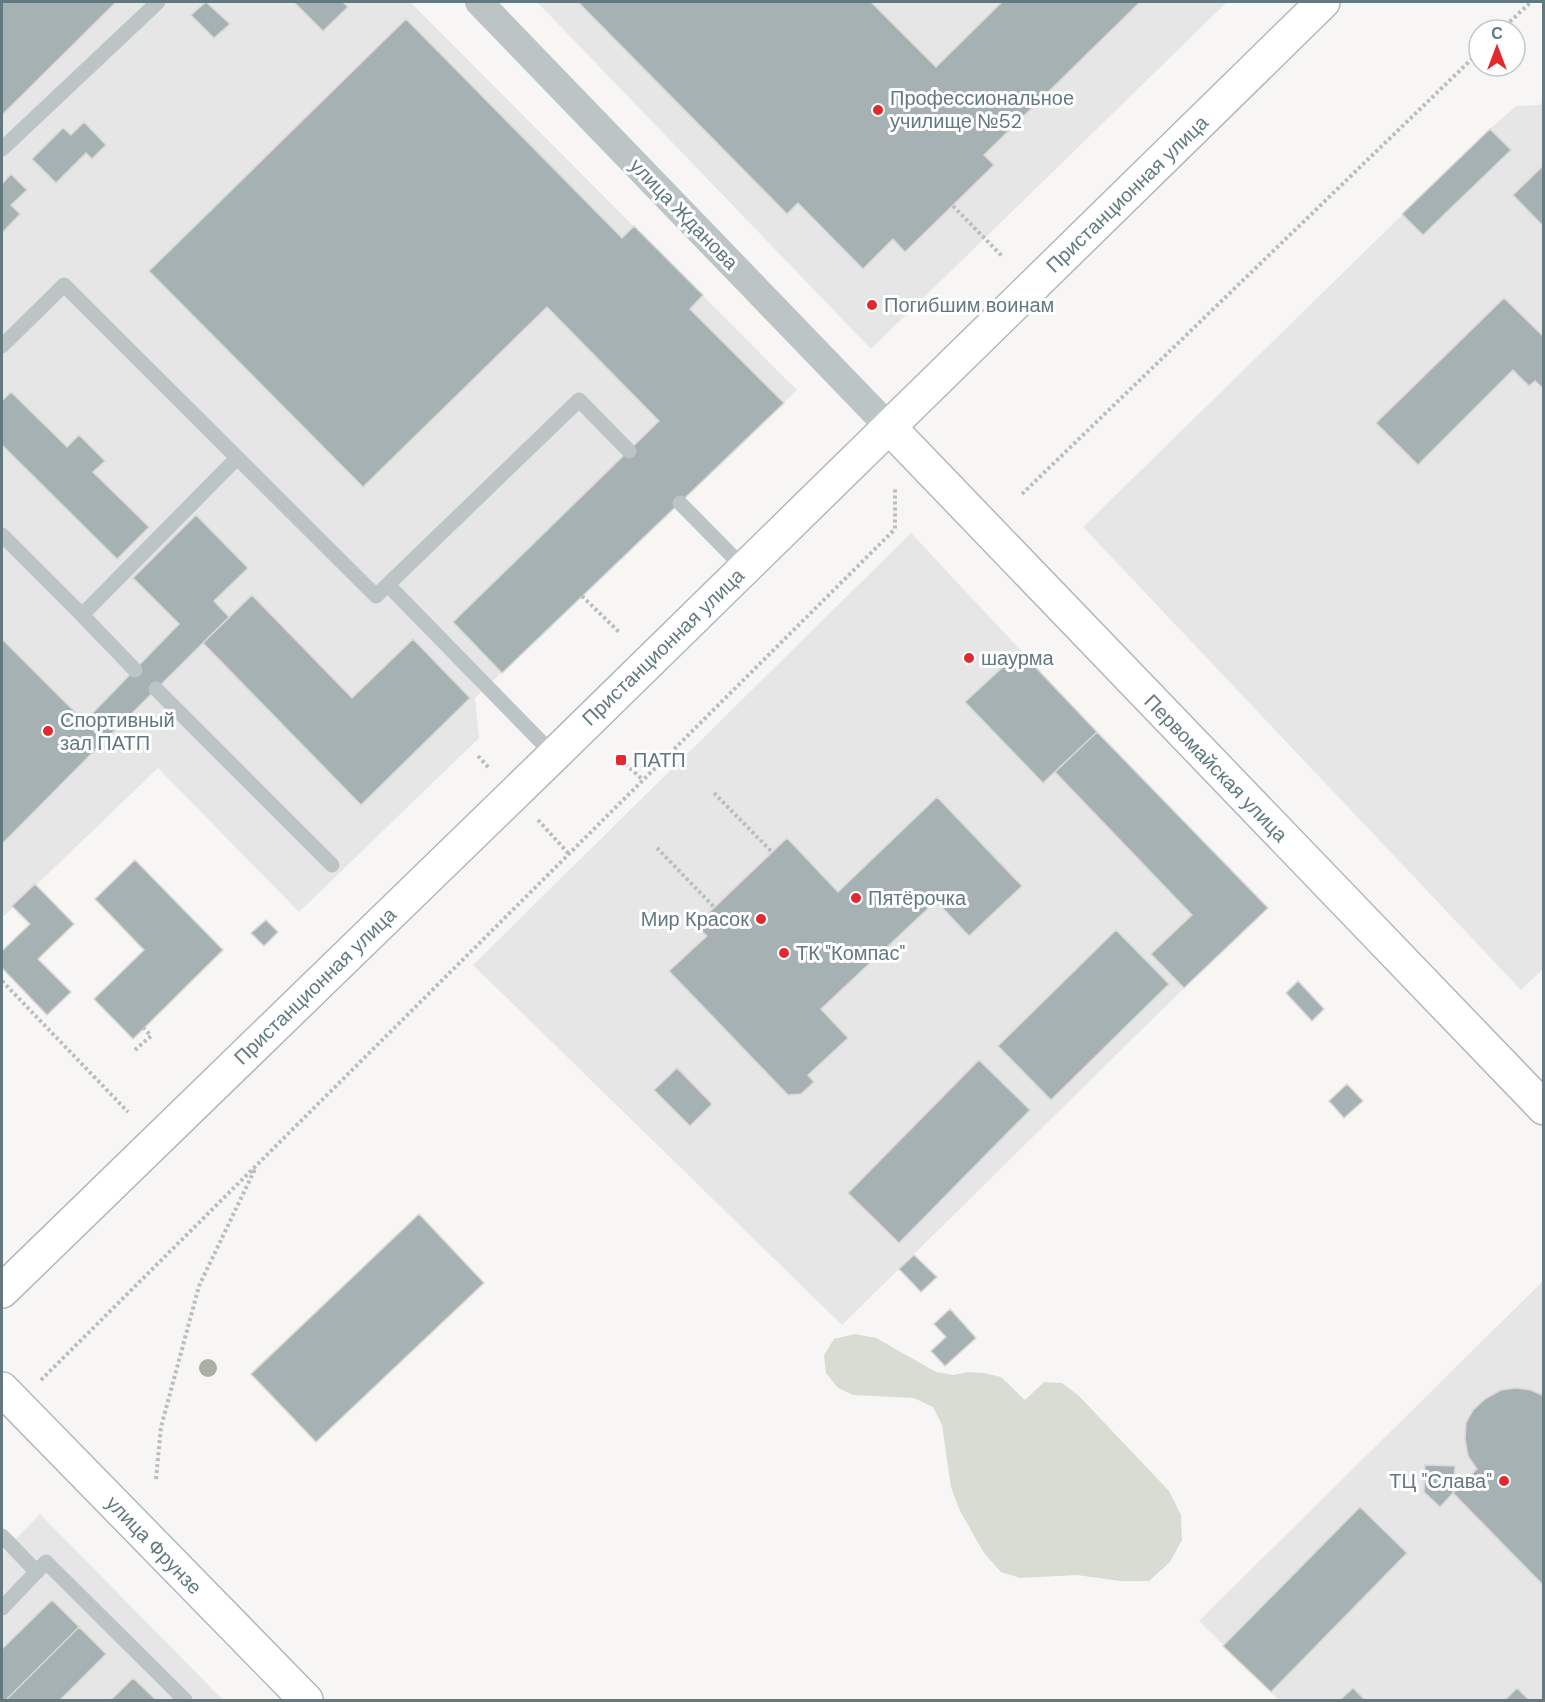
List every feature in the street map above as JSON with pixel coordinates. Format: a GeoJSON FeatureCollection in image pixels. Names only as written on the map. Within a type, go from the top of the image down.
{"type":"FeatureCollection","features":[{"type":"Feature","properties":{"kind":"main road","name":"Пристанционная улица"},"geometry":{"type":"LineString","coordinates":[[2,1291],[554,755],[1323,2]]}},
{"type":"Feature","properties":{"kind":"main road","name":"Первомайская улица"},"geometry":{"type":"LineString","coordinates":[[889,427],[1544,1108]]}},
{"type":"Feature","properties":{"kind":"main road","name":"улица Фрунзе"},"geometry":{"type":"LineString","coordinates":[[9,1396],[306,1701]]}},
{"type":"Feature","properties":{"kind":"street","name":"улица Жданова"},"geometry":{"type":"LineString","coordinates":[[479,2],[889,427]]}},
{"type":"Feature","properties":{"kind":"lane"},"geometry":{"type":"LineString","coordinates":[[2,149],[158,2]]}},
{"type":"Feature","properties":{"kind":"lane"},"geometry":{"type":"LineString","coordinates":[[2,346],[63,285],[376,596],[579,400],[629,451]]}},
{"type":"Feature","properties":{"kind":"lane"},"geometry":{"type":"LineString","coordinates":[[82,615],[236,459]]}},
{"type":"Feature","properties":{"kind":"lane"},"geometry":{"type":"LineString","coordinates":[[680,503],[744,568]]}},
{"type":"Feature","properties":{"kind":"lane"},"geometry":{"type":"LineString","coordinates":[[2,535],[135,670]]}},
{"type":"Feature","properties":{"kind":"lane"},"geometry":{"type":"LineString","coordinates":[[388,585],[554,755]]}},
{"type":"Feature","properties":{"kind":"lane"},"geometry":{"type":"LineString","coordinates":[[156,689],[332,865]]}},
{"type":"Feature","properties":{"kind":"lane"},"geometry":{"type":"LineString","coordinates":[[2,1536],[37,1572]]}},
{"type":"Feature","properties":{"kind":"lane"},"geometry":{"type":"LineString","coordinates":[[2,1608],[46,1563],[185,1701]]}},
{"type":"Feature","properties":{"kind":"path"},"geometry":{"type":"LineString","coordinates":[[1514,18],[1531,2]]}},
{"type":"Feature","properties":{"kind":"path"},"geometry":{"type":"LineString","coordinates":[[1022,494],[1467,64]]}},
{"type":"Feature","properties":{"kind":"path"},"geometry":{"type":"LineString","coordinates":[[953,206],[1002,256]]}},
{"type":"Feature","properties":{"kind":"path"},"geometry":{"type":"LineString","coordinates":[[9,1396],[256,1165],[895,528],[895,488]]}},
{"type":"Feature","properties":{"kind":"path"},"geometry":{"type":"LineString","coordinates":[[582,596],[619,632]]}},
{"type":"Feature","properties":{"kind":"path"},"geometry":{"type":"LineString","coordinates":[[621,759],[643,780]]}},
{"type":"Feature","properties":{"kind":"path"},"geometry":{"type":"LineString","coordinates":[[714,792],[772,852]]}},
{"type":"Feature","properties":{"kind":"path"},"geometry":{"type":"LineString","coordinates":[[657,848],[714,907]]}},
{"type":"Feature","properties":{"kind":"path"},"geometry":{"type":"LineString","coordinates":[[2,981],[128,1112]]}},
{"type":"Feature","properties":{"kind":"path"},"geometry":{"type":"LineString","coordinates":[[135,1050],[151,1036],[144,1028]]}},
{"type":"Feature","properties":{"kind":"path"},"geometry":{"type":"LineString","coordinates":[[156,1479],[161,1427],[199,1286],[256,1165]]}},
{"type":"Feature","properties":{"kind":"shaded area"},"geometry":{"type":"Polygon","coordinates":[[[2,2],[410,2],[797,390],[475,698],[479,738],[299,912],[158,768],[2,918],[2,2]]]}},
{"type":"Feature","properties":{"kind":"shaded area","name":"Профессиональное училище №52"},"geometry":{"type":"Polygon","coordinates":[[[537,2],[1227,2],[871,349],[537,2]]]}},
{"type":"Feature","properties":{"kind":"shaded area"},"geometry":{"type":"Polygon","coordinates":[[[1543,101],[1544,968],[1521,990],[1083,527],[1490,129],[1516,106],[1539,105],[1543,101]]]}},
{"type":"Feature","properties":{"kind":"shaded area"},"geometry":{"type":"Polygon","coordinates":[[[911,533],[1097,732],[1268,908],[842,1325],[473,965],[911,533]]]}},
{"type":"Feature","properties":{"kind":"shaded area"},"geometry":{"type":"Polygon","coordinates":[[[1543,1281],[1543,1700],[1279,1700],[1199,1621],[1543,1281]]]}},
{"type":"Feature","properties":{"kind":"shaded area"},"geometry":{"type":"Polygon","coordinates":[[[855,1334],[876,1338],[936,1372],[953,1375],[968,1372],[984,1373],[1001,1377],[1025,1400],[1044,1382],[1062,1383],[1079,1396],[1169,1491],[1181,1515],[1182,1540],[1170,1562],[1149,1581],[1120,1581],[1077,1575],[1020,1578],[1001,1572],[984,1553],[960,1511],[951,1487],[942,1425],[933,1407],[914,1398],[853,1395],[838,1388],[826,1373],[824,1355],[834,1339],[855,1334]]]}},
{"type":"Feature","properties":{"kind":"shaded area"},"geometry":{"type":"Polygon","coordinates":[[[40,1514],[223,1700],[2,1700],[2,1553],[40,1514]]]}},
{"type":"Feature","properties":{"kind":"building"},"geometry":{"type":"Polygon","coordinates":[[[2,2],[116,2],[2,115],[2,2]]]}},
{"type":"Feature","properties":{"kind":"building"},"geometry":{"type":"Polygon","coordinates":[[[206,2],[230,24],[214,38],[191,15],[206,2]]]}},
{"type":"Feature","properties":{"kind":"building"},"geometry":{"type":"Polygon","coordinates":[[[294,2],[343,2],[348,7],[323,31],[294,2]]]}},
{"type":"Feature","properties":{"kind":"building","name":"Профессиональное училище №52"},"geometry":{"type":"Polygon","coordinates":[[[578,2],[871,2],[936,67],[1002,2],[1140,2],[984,155],[994,165],[905,252],[893,239],[863,269],[798,203],[787,214],[578,2]]]}},
{"type":"Feature","properties":{"kind":"building"},"geometry":{"type":"Polygon","coordinates":[[[406,19],[622,238],[634,226],[703,295],[690,309],[784,403],[502,673],[453,622],[659,421],[547,307],[363,487],[149,271],[406,19]]]}},
{"type":"Feature","properties":{"kind":"building"},"geometry":{"type":"Polygon","coordinates":[[[84,122],[106,145],[92,159],[86,153],[56,183],[32,159],[63,128],[71,135],[84,122]]]}},
{"type":"Feature","properties":{"kind":"building"},"geometry":{"type":"Polygon","coordinates":[[[1490,129],[1511,150],[1423,235],[1402,214],[1490,129]]]}},
{"type":"Feature","properties":{"kind":"building"},"geometry":{"type":"Polygon","coordinates":[[[1544,165],[1544,227],[1513,195],[1544,165]]]}},
{"type":"Feature","properties":{"kind":"building"},"geometry":{"type":"Polygon","coordinates":[[[11,174],[27,190],[11,205],[20,214],[2,233],[2,184],[11,174]]]}},
{"type":"Feature","properties":{"kind":"building"},"geometry":{"type":"Polygon","coordinates":[[[1504,298],[1544,337],[1544,389],[1535,381],[1529,386],[1513,370],[1418,465],[1376,423],[1504,298]]]}},
{"type":"Feature","properties":{"kind":"building"},"geometry":{"type":"Polygon","coordinates":[[[11,392],[67,447],[79,435],[105,461],[93,472],[149,527],[117,559],[2,445],[2,401],[11,392]]]}},
{"type":"Feature","properties":{"kind":"building"},"geometry":{"type":"Polygon","coordinates":[[[196,515],[248,568],[214,601],[229,617],[104,741],[85,721],[179,624],[133,578],[196,515]]]}},
{"type":"Feature","properties":{"kind":"building"},"geometry":{"type":"Polygon","coordinates":[[[252,595],[352,698],[413,639],[470,698],[361,805],[203,643],[252,595]]]}},
{"type":"Feature","properties":{"kind":"building","name":"Спортивный зал ПАТП"},"geometry":{"type":"Polygon","coordinates":[[[2,639],[104,741],[2,844],[2,639]]]}},
{"type":"Feature","properties":{"kind":"building"},"geometry":{"type":"Polygon","coordinates":[[[1020,651],[1097,732],[1043,783],[965,702],[1020,651]]]}},
{"type":"Feature","properties":{"kind":"building"},"geometry":{"type":"Polygon","coordinates":[[[1097,732],[1268,908],[1184,988],[1151,954],[1192,915],[1055,772],[1097,732]]]}},
{"type":"Feature","properties":{"kind":"building","name":"ТК \"Компас\""},"geometry":{"type":"Polygon","coordinates":[[[937,797],[1022,886],[969,936],[936,901],[821,1009],[848,1038],[808,1075],[814,1082],[801,1094],[788,1095],[669,971],[707,936],[696,925],[787,838],[838,892],[937,797]]]}},
{"type":"Feature","properties":{"kind":"building"},"geometry":{"type":"Polygon","coordinates":[[[135,860],[223,950],[133,1039],[94,999],[144,950],[95,899],[135,860]]]}},
{"type":"Feature","properties":{"kind":"building"},"geometry":{"type":"Polygon","coordinates":[[[35,884],[74,924],[38,959],[71,992],[47,1015],[2,968],[2,951],[30,924],[12,906],[35,884]]]}},
{"type":"Feature","properties":{"kind":"building"},"geometry":{"type":"Polygon","coordinates":[[[266,920],[278,932],[264,946],[251,933],[266,920]]]}},
{"type":"Feature","properties":{"kind":"building"},"geometry":{"type":"Polygon","coordinates":[[[1116,930],[1169,984],[1051,1100],[998,1046],[1116,930]]]}},
{"type":"Feature","properties":{"kind":"building"},"geometry":{"type":"Polygon","coordinates":[[[1298,981],[1324,1009],[1312,1021],[1286,993],[1298,981]]]}},
{"type":"Feature","properties":{"kind":"building"},"geometry":{"type":"Polygon","coordinates":[[[979,1060],[1030,1110],[899,1243],[848,1193],[979,1060]]]}},
{"type":"Feature","properties":{"kind":"building"},"geometry":{"type":"Polygon","coordinates":[[[677,1068],[712,1104],[690,1126],[654,1090],[677,1068]]]}},
{"type":"Feature","properties":{"kind":"building"},"geometry":{"type":"Polygon","coordinates":[[[1347,1084],[1363,1101],[1344,1118],[1329,1101],[1347,1084]]]}},
{"type":"Feature","properties":{"kind":"building"},"geometry":{"type":"Polygon","coordinates":[[[419,1214],[484,1283],[316,1442],[251,1374],[419,1214]]]}},
{"type":"Feature","properties":{"kind":"building"},"geometry":{"type":"Polygon","coordinates":[[[914,1255],[937,1277],[921,1292],[899,1269],[914,1255]]]}},
{"type":"Feature","properties":{"kind":"building"},"geometry":{"type":"Polygon","coordinates":[[[950,1309],[976,1338],[945,1366],[931,1351],[946,1337],[934,1324],[950,1309]]]}},
{"type":"Feature","properties":{"kind":"building","name":"ТЦ \"Слава\""},"geometry":{"type":"Polygon","coordinates":[[[1516,1388],[1531,1390],[1544,1396],[1544,1586],[1453,1493],[1477,1469],[1468,1456],[1465,1439],[1466,1423],[1473,1410],[1485,1399],[1501,1390],[1516,1388]]]}},
{"type":"Feature","properties":{"kind":"building"},"geometry":{"type":"Polygon","coordinates":[[[1425,1465],[1455,1466],[1453,1493],[1440,1507],[1424,1492],[1425,1465]]]}},
{"type":"Feature","properties":{"kind":"building"},"geometry":{"type":"Polygon","coordinates":[[[1360,1507],[1407,1553],[1271,1692],[1223,1646],[1360,1507]]]}},
{"type":"Feature","properties":{"kind":"building"},"geometry":{"type":"Polygon","coordinates":[[[52,1600],[79,1627],[6,1700],[2,1700],[2,1649],[52,1600]]]}},
{"type":"Feature","properties":{"kind":"building"},"geometry":{"type":"Polygon","coordinates":[[[79,1627],[106,1654],[60,1700],[6,1700],[79,1627]]]}},
{"type":"Feature","properties":{"kind":"building"},"geometry":{"type":"Polygon","coordinates":[[[133,1678],[156,1700],[111,1700],[133,1678]]]}},
{"type":"Feature","properties":{"kind":"building"},"geometry":{"type":"Polygon","coordinates":[[[1353,1688],[1365,1700],[1340,1700],[1353,1688]]]}},
{"type":"Feature","properties":{"kind":"building"},"geometry":{"type":"Polygon","coordinates":[[[1517,1688],[1529,1700],[1505,1700],[1517,1688]]]}},
{"type":"Feature","properties":{"kind":"place","name":"Профессиональное училище №52"},"geometry":{"type":"Point","coordinates":[878,110]}},
{"type":"Feature","properties":{"kind":"place","name":"Погибшим воинам"},"geometry":{"type":"Point","coordinates":[872,305]}},
{"type":"Feature","properties":{"kind":"place","name":"шаурма"},"geometry":{"type":"Point","coordinates":[969,658]}},
{"type":"Feature","properties":{"kind":"place","name":"Спортивный зал ПАТП"},"geometry":{"type":"Point","coordinates":[48,731]}},
{"type":"Feature","properties":{"kind":"place","name":"ПАТП"},"geometry":{"type":"Point","coordinates":[621,760]}},
{"type":"Feature","properties":{"kind":"place","name":"Пятёрочка"},"geometry":{"type":"Point","coordinates":[856,898]}},
{"type":"Feature","properties":{"kind":"place","name":"Мир Красок"},"geometry":{"type":"Point","coordinates":[761,919]}},
{"type":"Feature","properties":{"kind":"place","name":"ТК \"Компас\""},"geometry":{"type":"Point","coordinates":[784,953]}},
{"type":"Feature","properties":{"kind":"place","name":"ТЦ \"Слава\""},"geometry":{"type":"Point","coordinates":[1504,1481]}}]}
